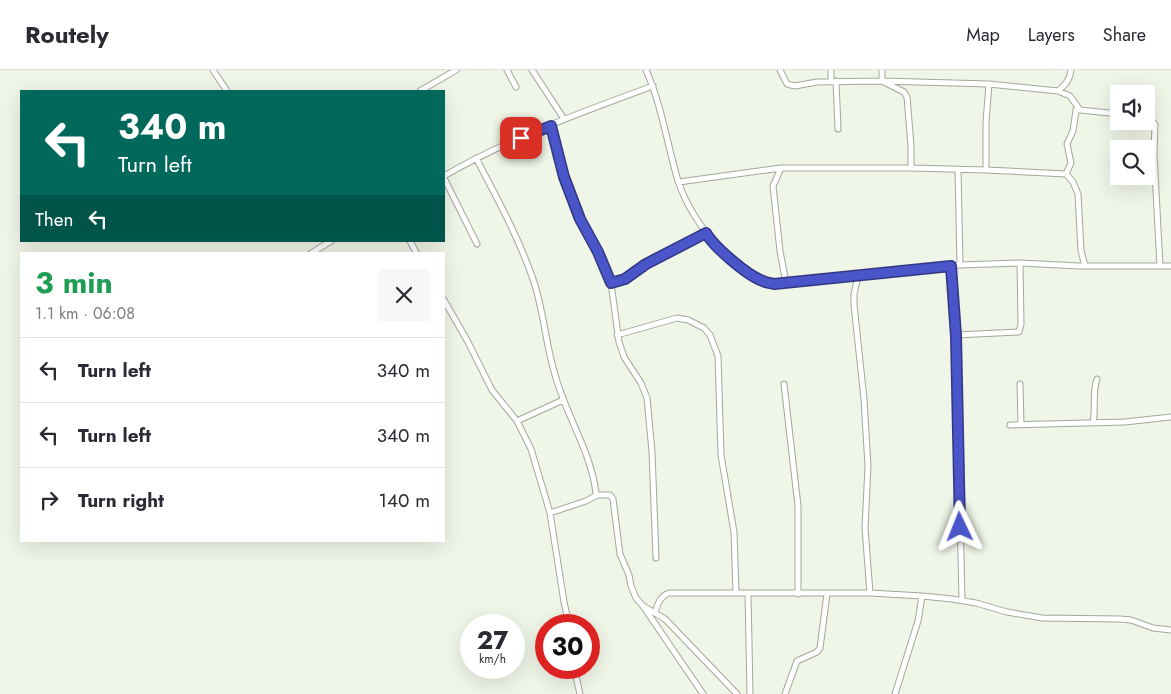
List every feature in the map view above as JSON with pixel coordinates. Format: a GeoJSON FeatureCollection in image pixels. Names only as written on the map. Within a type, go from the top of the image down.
{"type":"FeatureCollection","features":[{"type":"Feature","properties":{"kind":"street"},"geometry":{"type":"LineString","coordinates":[[213,70],[226,90]]}},
{"type":"Feature","properties":{"kind":"street"},"geometry":{"type":"LineString","coordinates":[[421,90],[448,72],[456,70]]}},
{"type":"Feature","properties":{"kind":"street"},"geometry":{"type":"LineString","coordinates":[[507,70],[516,87]]}},
{"type":"Feature","properties":{"kind":"street"},"geometry":{"type":"LineString","coordinates":[[532,70],[564,119]]}},
{"type":"Feature","properties":{"kind":"street"},"geometry":{"type":"LineString","coordinates":[[646,70],[662,114],[679,182],[688,202],[706,233],[724,253],[761,281],[774,284],[960,265],[1020,263],[1084,266],[1171,266]]}},
{"type":"Feature","properties":{"kind":"street"},"geometry":{"type":"LineString","coordinates":[[780,70],[785,81],[795,86],[834,81],[882,81],[989,84],[1058,90],[1070,96],[1080,110]]}},
{"type":"Feature","properties":{"kind":"street"},"geometry":{"type":"LineString","coordinates":[[831,70],[834,81],[838,129]]}},
{"type":"Feature","properties":{"kind":"street"},"geometry":{"type":"LineString","coordinates":[[882,70],[882,81]]}},
{"type":"Feature","properties":{"kind":"street"},"geometry":{"type":"LineString","coordinates":[[1058,90],[1066,84],[1070,76],[1070,70]]}},
{"type":"Feature","properties":{"kind":"street"},"geometry":{"type":"LineString","coordinates":[[882,81],[904,92],[907,97],[911,168]]}},
{"type":"Feature","properties":{"kind":"street"},"geometry":{"type":"LineString","coordinates":[[986,170],[986,122],[989,84]]}},
{"type":"Feature","properties":{"kind":"street"},"geometry":{"type":"LineString","coordinates":[[445,176],[476,158],[564,119],[653,86]]}},
{"type":"Feature","properties":{"kind":"street"},"geometry":{"type":"LineString","coordinates":[[1066,174],[1071,163],[1067,144],[1073,131],[1076,110],[1110,113]]}},
{"type":"Feature","properties":{"kind":"street"},"geometry":{"type":"LineString","coordinates":[[551,126],[564,177],[580,219],[598,252],[611,283],[617,335],[624,357],[641,383],[647,398],[652,452],[656,558]]}},
{"type":"Feature","properties":{"kind":"street"},"geometry":{"type":"LineString","coordinates":[[1154,130],[1160,266]]}},
{"type":"Feature","properties":{"kind":"street"},"geometry":{"type":"LineString","coordinates":[[476,158],[515,232],[534,283],[556,378],[573,426],[591,464],[597,495]]}},
{"type":"Feature","properties":{"kind":"street"},"geometry":{"type":"LineString","coordinates":[[679,182],[781,168],[911,168],[1066,174],[1073,182],[1078,194],[1081,251],[1084,266]]}},
{"type":"Feature","properties":{"kind":"street"},"geometry":{"type":"LineString","coordinates":[[781,168],[773,186],[780,251],[786,283]]}},
{"type":"Feature","properties":{"kind":"street"},"geometry":{"type":"LineString","coordinates":[[958,169],[960,265]]}},
{"type":"Feature","properties":{"kind":"street"},"geometry":{"type":"LineString","coordinates":[[445,179],[478,244]]}},
{"type":"Feature","properties":{"kind":"street"},"geometry":{"type":"LineString","coordinates":[[611,283],[625,279],[646,264],[706,233]]}},
{"type":"Feature","properties":{"kind":"street"},"geometry":{"type":"LineString","coordinates":[[313,252],[329,242]]}},
{"type":"Feature","properties":{"kind":"street"},"geometry":{"type":"LineString","coordinates":[[956,336],[1019,332],[1021,324],[1020,263]]}},
{"type":"Feature","properties":{"kind":"street"},"geometry":{"type":"LineString","coordinates":[[951,266],[956,336],[962,600]]}},
{"type":"Feature","properties":{"kind":"street"},"geometry":{"type":"LineString","coordinates":[[858,276],[854,294],[854,305],[864,399],[868,466],[865,528],[870,594]]}},
{"type":"Feature","properties":{"kind":"street"},"geometry":{"type":"LineString","coordinates":[[445,302],[492,390],[517,421],[531,449],[550,513],[567,614]]}},
{"type":"Feature","properties":{"kind":"street"},"geometry":{"type":"LineString","coordinates":[[617,335],[677,318],[688,320],[704,328],[710,335],[718,356],[721,455],[734,532],[736,593]]}},
{"type":"Feature","properties":{"kind":"street"},"geometry":{"type":"LineString","coordinates":[[1092,423],[1095,413],[1095,384],[1097,379]]}},
{"type":"Feature","properties":{"kind":"street"},"geometry":{"type":"LineString","coordinates":[[784,384],[798,506],[798,594]]}},
{"type":"Feature","properties":{"kind":"street"},"geometry":{"type":"LineString","coordinates":[[1020,384],[1021,425]]}},
{"type":"Feature","properties":{"kind":"street"},"geometry":{"type":"LineString","coordinates":[[517,421],[563,400]]}},
{"type":"Feature","properties":{"kind":"street"},"geometry":{"type":"LineString","coordinates":[[1010,425],[1125,422],[1171,417]]}},
{"type":"Feature","properties":{"kind":"street"},"geometry":{"type":"LineString","coordinates":[[550,513],[586,501],[597,495],[610,495],[613,498],[620,554],[636,598],[703,694]]}},
{"type":"Feature","properties":{"kind":"street"},"geometry":{"type":"LineString","coordinates":[[655,612],[660,599],[669,593],[870,594],[962,600],[1007,612],[1042,618],[1131,620],[1153,628],[1171,630]]}},
{"type":"Feature","properties":{"kind":"street"},"geometry":{"type":"LineString","coordinates":[[748,593],[750,694]]}},
{"type":"Feature","properties":{"kind":"street"},"geometry":{"type":"LineString","coordinates":[[785,694],[797,661],[817,652],[820,648],[827,594]]}},
{"type":"Feature","properties":{"kind":"street"},"geometry":{"type":"LineString","coordinates":[[895,694],[918,621],[922,596]]}},
{"type":"Feature","properties":{"kind":"street"},"geometry":{"type":"LineString","coordinates":[[643,606],[665,619],[737,694]]}},
{"type":"Feature","properties":{"kind":"street"},"geometry":{"type":"LineString","coordinates":[[577,679],[580,694]]}},
{"type":"Feature","properties":{"kind":"route"},"geometry":{"type":"LineString","coordinates":[[521,138],[551,126],[564,177],[580,219],[598,252],[611,283],[625,279],[665,253],[706,233],[724,253],[742,268],[761,281],[774,284],[951,266],[956,336],[960,527]]}}]}
